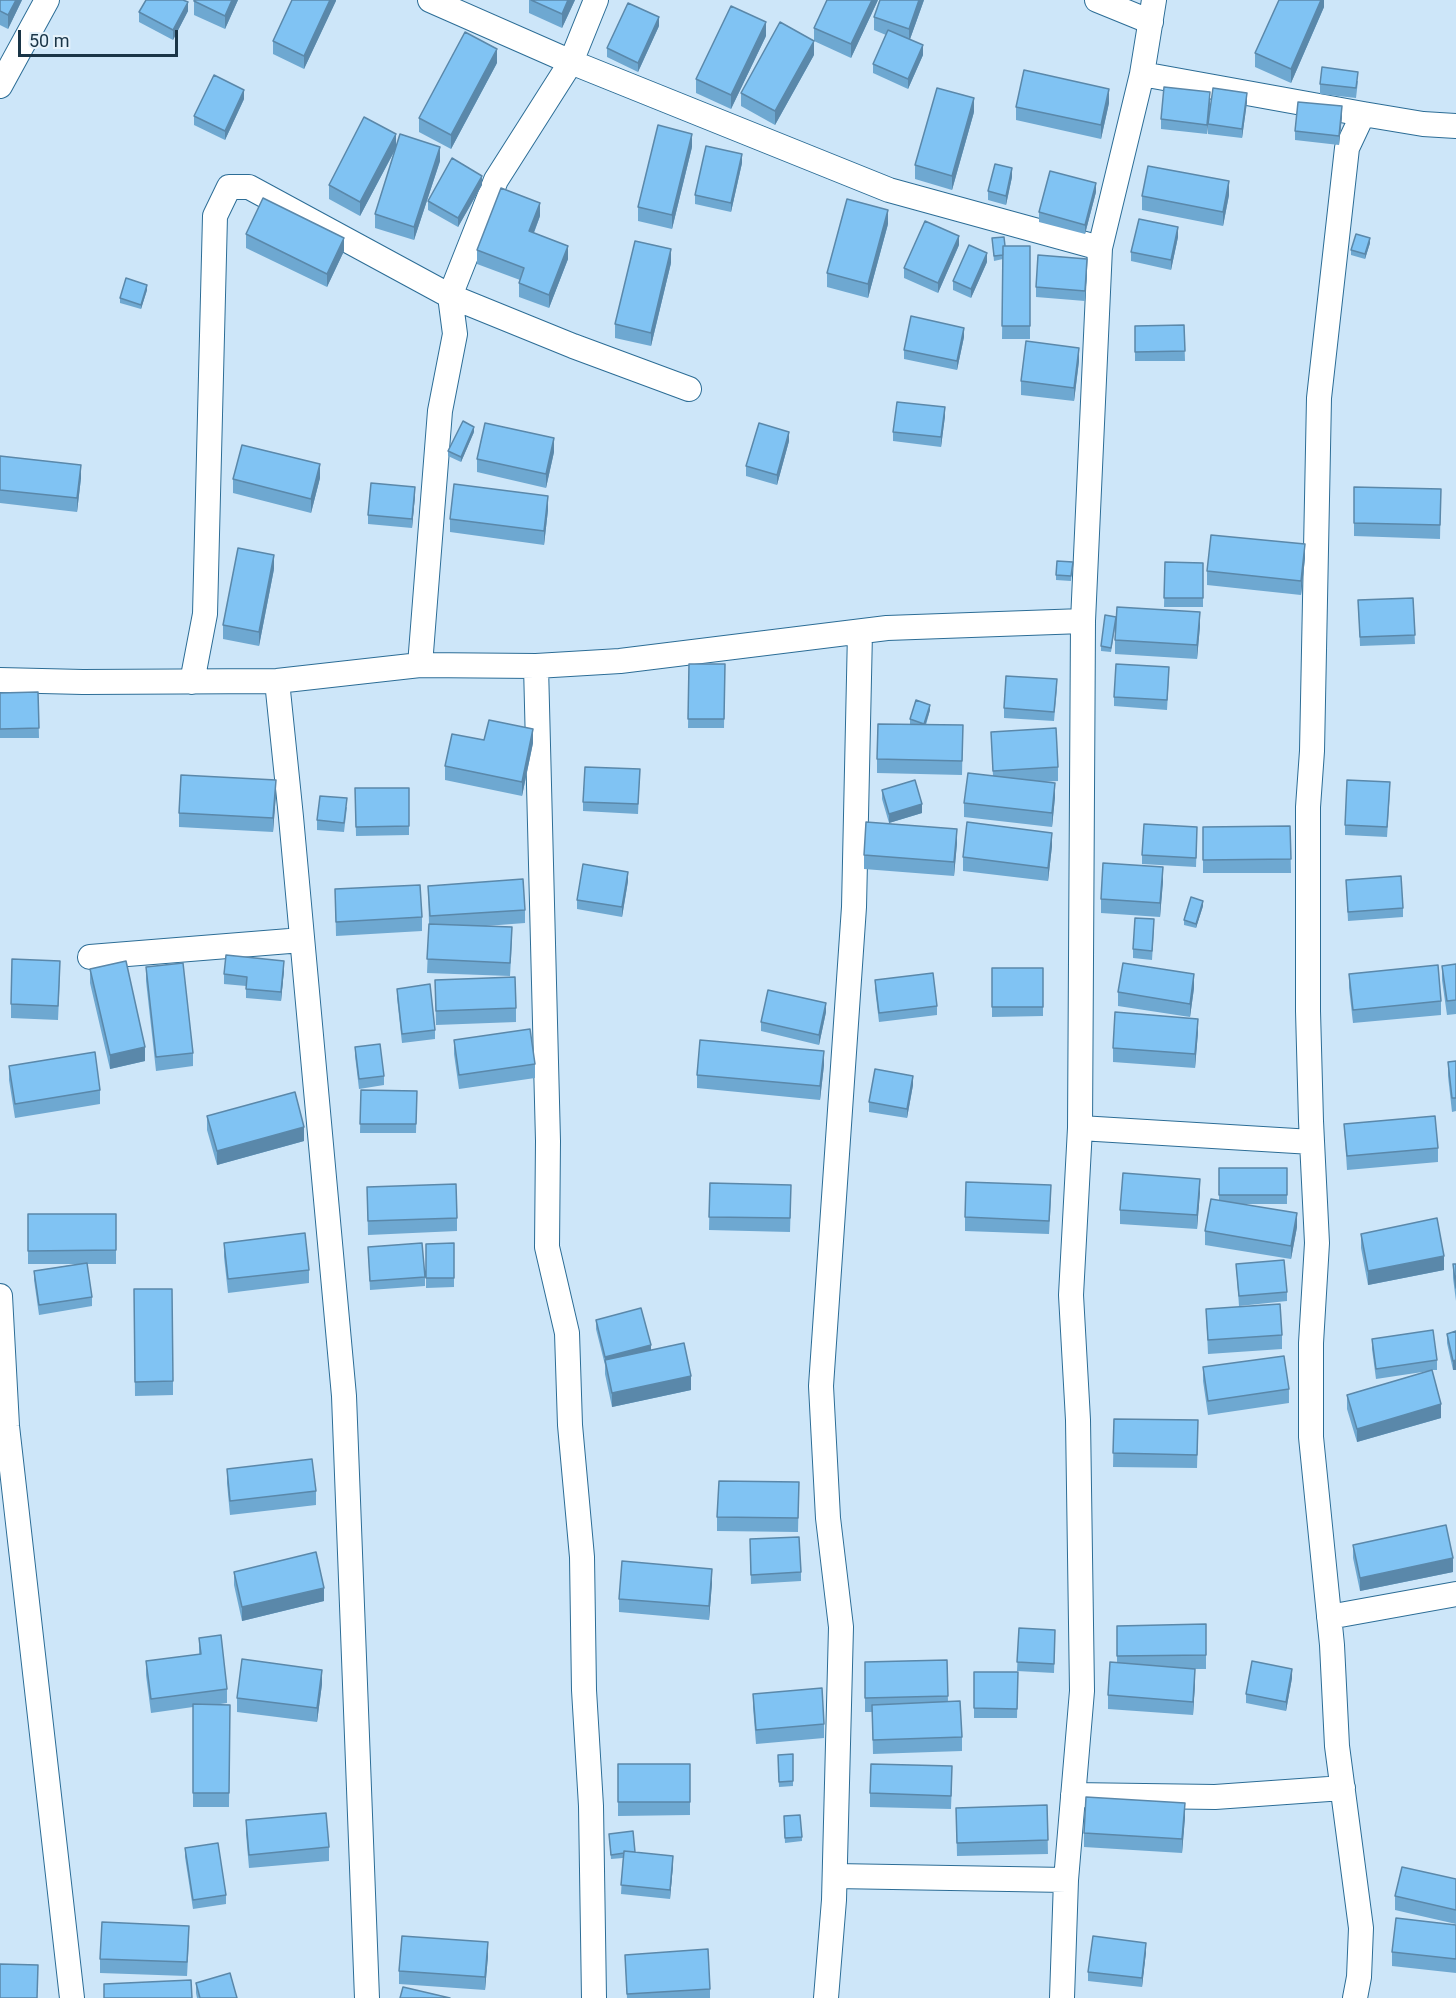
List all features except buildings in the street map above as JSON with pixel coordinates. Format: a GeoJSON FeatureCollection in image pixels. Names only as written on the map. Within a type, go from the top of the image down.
{"type":"FeatureCollection","features":[{"type":"Feature","properties":{"kind":"street"},"geometry":{"type":"LineString","coordinates":[[0,86],[47,0]]}},
{"type":"Feature","properties":{"kind":"street"},"geometry":{"type":"LineString","coordinates":[[430,0],[571,62],[889,190],[1100,248]]}},
{"type":"Feature","properties":{"kind":"street"},"geometry":{"type":"LineString","coordinates":[[420,666],[440,411],[455,334],[450,296],[496,180],[571,62],[596,0]]}},
{"type":"Feature","properties":{"kind":"street"},"geometry":{"type":"LineString","coordinates":[[1062,1998],[1066,1880],[1082,1691],[1078,1420],[1071,1295],[1080,1128],[1083,621],[1100,248],[1142,74],[1153,11],[1097,0]]}},
{"type":"Feature","properties":{"kind":"street"},"geometry":{"type":"LineString","coordinates":[[1142,74],[1423,124],[1456,126]]}},
{"type":"Feature","properties":{"kind":"street"},"geometry":{"type":"LineString","coordinates":[[1355,1998],[1359,1977],[1361,1928],[1337,1746],[1329,1617],[1311,1437],[1311,1343],[1317,1244],[1308,1011],[1308,818],[1312,751],[1319,398],[1347,148],[1363,114]]}},
{"type":"Feature","properties":{"kind":"street"},"geometry":{"type":"LineString","coordinates":[[192,682],[205,614],[215,216],[229,187],[249,187],[450,296],[573,346],[689,389]]}},
{"type":"Feature","properties":{"kind":"street"},"geometry":{"type":"LineString","coordinates":[[0,680],[277,681],[420,666],[536,666],[620,661],[887,628],[1083,621]]}},
{"type":"Feature","properties":{"kind":"street"},"geometry":{"type":"LineString","coordinates":[[826,1998],[835,1876],[841,1627],[828,1518],[821,1386],[854,907],[860,632]]}},
{"type":"Feature","properties":{"kind":"street"},"geometry":{"type":"LineString","coordinates":[[536,666],[548,1141],[547,1247],[567,1333],[570,1425],[582,1557],[584,1690],[591,1806],[594,1998]]}},
{"type":"Feature","properties":{"kind":"street"},"geometry":{"type":"LineString","coordinates":[[277,681],[344,1396],[367,1998]]}},
{"type":"Feature","properties":{"kind":"street"},"geometry":{"type":"LineString","coordinates":[[90,957],[302,940]]}},
{"type":"Feature","properties":{"kind":"street"},"geometry":{"type":"LineString","coordinates":[[1080,1128],[1312,1142]]}},
{"type":"Feature","properties":{"kind":"street"},"geometry":{"type":"LineString","coordinates":[[0,1296],[7,1426],[72,1998]]}},
{"type":"Feature","properties":{"kind":"street"},"geometry":{"type":"LineString","coordinates":[[1329,1617],[1456,1594]]}},
{"type":"Feature","properties":{"kind":"street"},"geometry":{"type":"LineString","coordinates":[[1074,1795],[1215,1797],[1343,1788]]}},
{"type":"Feature","properties":{"kind":"street"},"geometry":{"type":"LineString","coordinates":[[835,1876],[1066,1880]]}}]}
